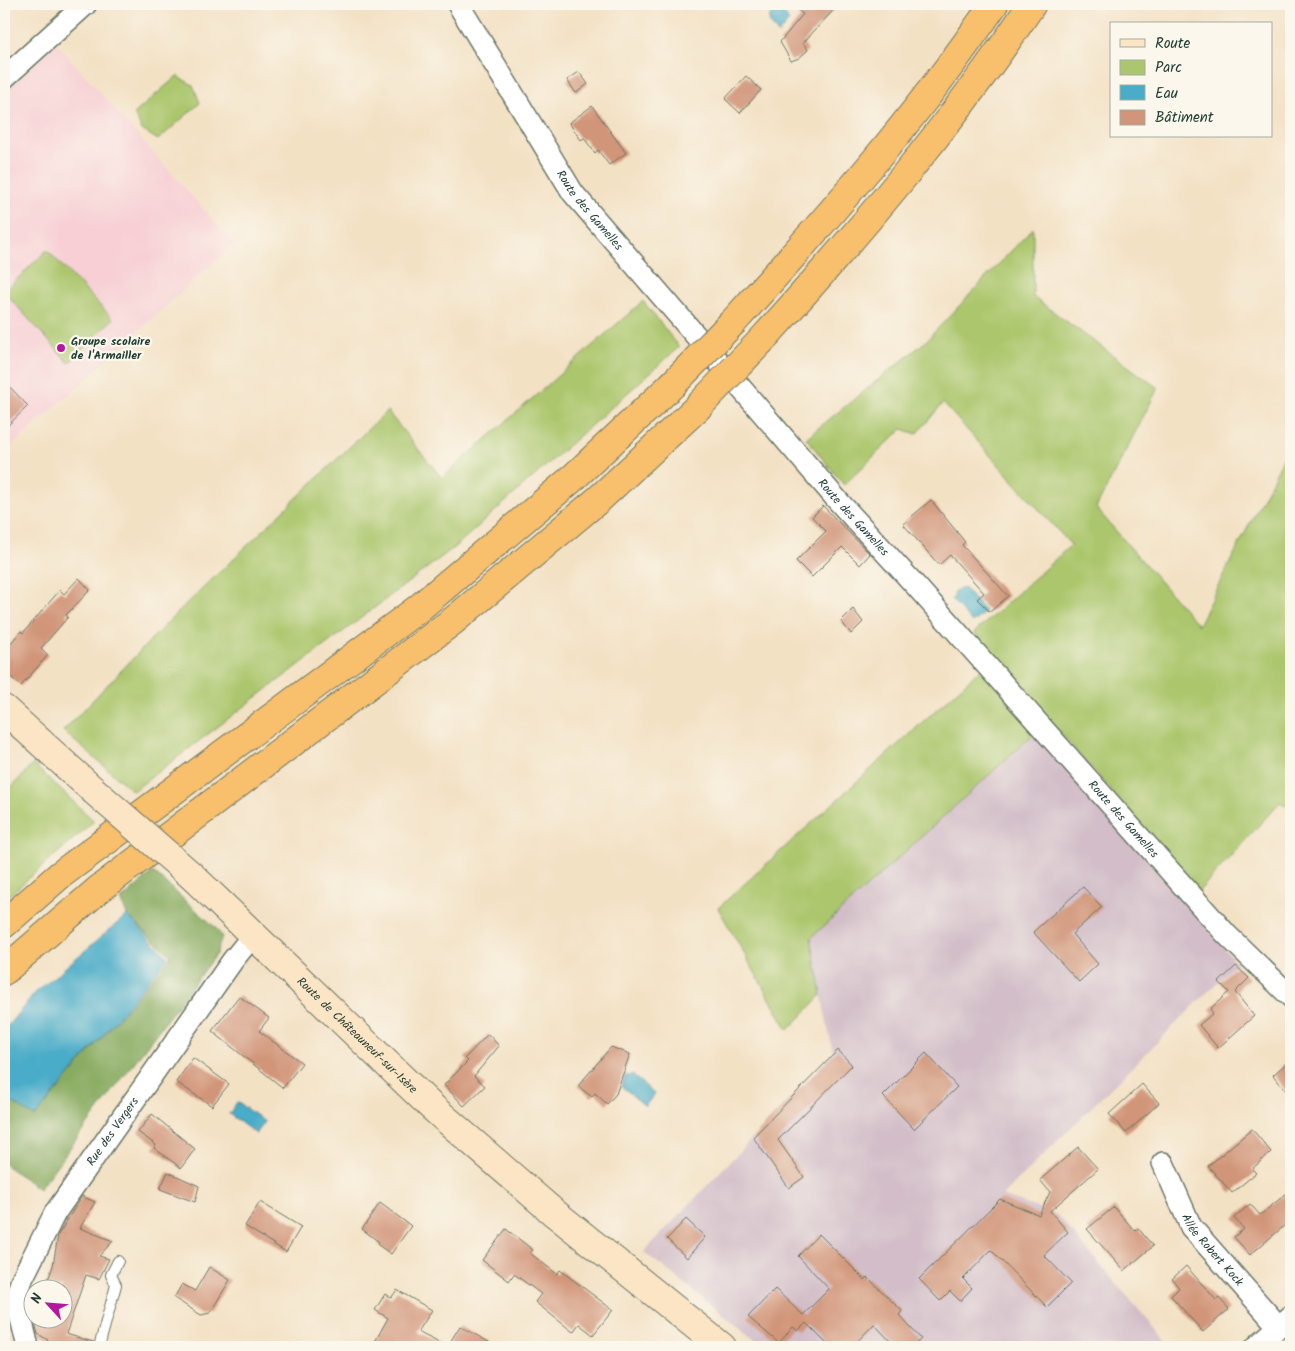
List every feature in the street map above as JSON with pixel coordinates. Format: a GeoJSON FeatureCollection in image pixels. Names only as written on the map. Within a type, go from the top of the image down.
{"type":"FeatureCollection","features":[{"type":"Feature","properties":{"kind":"highway"},"geometry":{"type":"LineString","coordinates":[[4,924],[60,875],[419,608],[574,477],[672,385],[734,321],[814,233],[912,116],[994,4]]}},
{"type":"Feature","properties":{"kind":"highway"},"geometry":{"type":"LineString","coordinates":[[4,971],[98,890],[454,620],[599,499],[697,408],[841,253],[936,137],[1001,50],[1032,4]]}},
{"type":"Feature","properties":{"kind":"main road","name":"Route de Châteauneuf-sur-Isère"},"geometry":{"type":"LineString","coordinates":[[4,709],[193,877],[441,1114],[559,1217],[722,1347]]}},
{"type":"Feature","properties":{"kind":"street"},"geometry":{"type":"LineString","coordinates":[[4,78],[86,4]]}},
{"type":"Feature","properties":{"kind":"street","name":"Route des Gamelles"},"geometry":{"type":"LineString","coordinates":[[458,4],[573,193],[839,502],[1226,934],[1291,997]]}},
{"type":"Feature","properties":{"kind":"street","name":"Rue des Vergers"},"geometry":{"type":"LineString","coordinates":[[28,1347],[16,1298],[22,1278],[55,1213],[233,960],[254,934]]}},
{"type":"Feature","properties":{"kind":"street","name":"Allée Robert Kock"},"geometry":{"type":"LineString","coordinates":[[1163,1164],[1191,1227],[1285,1321]]}},
{"type":"Feature","properties":{"kind":"street"},"geometry":{"type":"LineString","coordinates":[[1256,1347],[1285,1321]]}},
{"type":"Feature","properties":{"kind":"lane"},"geometry":{"type":"LineString","coordinates":[[99,1347],[116,1285],[112,1275],[118,1261]]}},
{"type":"Feature","properties":{"kind":"shaded area","name":"Groupe scolaire de l'Armailler"},"geometry":{"type":"Polygon","coordinates":[[[57,44],[234,244],[4,453],[4,92],[57,44]]]}},
{"type":"Feature","properties":{"kind":"shaded area"},"geometry":{"type":"Polygon","coordinates":[[[1036,732],[1237,963],[1002,1196],[1057,1215],[1171,1347],[764,1347],[644,1252],[833,1053],[810,938],[1036,732]]]}},
{"type":"Feature","properties":{"kind":"green space"},"geometry":{"type":"Polygon","coordinates":[[[177,76],[193,85],[200,103],[158,140],[142,130],[134,114],[177,76]]]}},
{"type":"Feature","properties":{"kind":"green space"},"geometry":{"type":"Polygon","coordinates":[[[1033,228],[1033,297],[1158,388],[1096,508],[1198,625],[1291,443],[1291,809],[1280,802],[1199,891],[1049,720],[811,938],[822,995],[788,1030],[718,908],[994,657],[974,633],[1071,545],[943,403],[917,434],[902,429],[844,485],[806,438],[925,342],[1033,228]]]}},
{"type":"Feature","properties":{"kind":"green space"},"geometry":{"type":"Polygon","coordinates":[[[47,250],[113,319],[69,363],[4,292],[47,250]]]}},
{"type":"Feature","properties":{"kind":"green space"},"geometry":{"type":"Polygon","coordinates":[[[643,301],[679,347],[456,546],[133,791],[63,731],[170,620],[387,411],[442,478],[643,301]]]}},
{"type":"Feature","properties":{"kind":"green space"},"geometry":{"type":"Polygon","coordinates":[[[33,764],[94,821],[4,900],[4,795],[33,764]]]}},
{"type":"Feature","properties":{"kind":"green space"},"geometry":{"type":"Polygon","coordinates":[[[153,872],[215,927],[222,937],[216,954],[39,1189],[4,1164],[4,1097],[35,1117],[171,956],[127,915],[121,900],[153,872]]]}},
{"type":"Feature","properties":{"kind":"water"},"geometry":{"type":"Polygon","coordinates":[[[775,8],[783,11],[789,21],[778,34],[769,22],[771,11],[775,8]]]}},
{"type":"Feature","properties":{"kind":"water"},"geometry":{"type":"Polygon","coordinates":[[[964,588],[985,612],[972,623],[951,599],[954,598],[954,591],[964,588]]]}},
{"type":"Feature","properties":{"kind":"water"},"geometry":{"type":"Polygon","coordinates":[[[127,915],[168,957],[35,1117],[4,1097],[4,1030],[35,993],[127,915]]]}},
{"type":"Feature","properties":{"kind":"water"},"geometry":{"type":"Polygon","coordinates":[[[631,1074],[655,1094],[645,1106],[621,1086],[626,1075],[629,1077],[631,1074]]]}},
{"type":"Feature","properties":{"kind":"water"},"geometry":{"type":"Polygon","coordinates":[[[237,1102],[265,1122],[256,1134],[229,1114],[237,1102]]]}},
{"type":"Feature","properties":{"kind":"building"},"geometry":{"type":"Polygon","coordinates":[[[789,4],[839,4],[803,43],[808,50],[799,58],[791,61],[780,42],[803,14],[789,4]]]}},
{"type":"Feature","properties":{"kind":"building"},"geometry":{"type":"Polygon","coordinates":[[[579,72],[588,84],[576,93],[567,80],[579,72]]]}},
{"type":"Feature","properties":{"kind":"building"},"geometry":{"type":"Polygon","coordinates":[[[746,76],[761,90],[740,113],[725,99],[746,76]]]}},
{"type":"Feature","properties":{"kind":"building"},"geometry":{"type":"Polygon","coordinates":[[[592,106],[626,153],[609,165],[598,150],[595,153],[584,138],[581,140],[569,123],[592,106]]]}},
{"type":"Feature","properties":{"kind":"building"},"geometry":{"type":"Polygon","coordinates":[[[4,381],[28,406],[4,429],[4,381]]]}},
{"type":"Feature","properties":{"kind":"building"},"geometry":{"type":"Polygon","coordinates":[[[931,500],[965,542],[962,545],[1008,596],[990,612],[977,599],[984,593],[950,555],[939,565],[903,524],[931,500]]]}},
{"type":"Feature","properties":{"kind":"building"},"geometry":{"type":"Polygon","coordinates":[[[823,506],[870,554],[860,565],[842,547],[812,577],[796,561],[826,531],[812,517],[823,506]]]}},
{"type":"Feature","properties":{"kind":"building"},"geometry":{"type":"Polygon","coordinates":[[[79,578],[90,590],[66,615],[68,617],[41,648],[48,655],[21,686],[4,671],[4,651],[21,631],[23,633],[60,590],[64,594],[79,578]]]}},
{"type":"Feature","properties":{"kind":"building"},"geometry":{"type":"Polygon","coordinates":[[[853,609],[863,622],[851,634],[841,621],[853,609]]]}},
{"type":"Feature","properties":{"kind":"building"},"geometry":{"type":"Polygon","coordinates":[[[1083,887],[1102,907],[1072,934],[1098,964],[1079,982],[1033,932],[1083,887]]]}},
{"type":"Feature","properties":{"kind":"building"},"geometry":{"type":"Polygon","coordinates":[[[1236,966],[1249,978],[1235,992],[1254,1016],[1218,1048],[1199,1025],[1213,1013],[1210,1009],[1229,992],[1219,982],[1236,966]]]}},
{"type":"Feature","properties":{"kind":"building"},"geometry":{"type":"Polygon","coordinates":[[[239,996],[269,1018],[259,1031],[302,1063],[283,1088],[212,1031],[239,996]]]}},
{"type":"Feature","properties":{"kind":"building"},"geometry":{"type":"Polygon","coordinates":[[[488,1034],[499,1046],[474,1076],[485,1086],[464,1106],[444,1085],[468,1061],[465,1058],[488,1034]]]}},
{"type":"Feature","properties":{"kind":"building"},"geometry":{"type":"Polygon","coordinates":[[[611,1047],[630,1054],[616,1094],[607,1104],[595,1093],[592,1097],[578,1086],[611,1047]]]}},
{"type":"Feature","properties":{"kind":"building"},"geometry":{"type":"Polygon","coordinates":[[[838,1050],[852,1065],[778,1140],[804,1177],[789,1188],[753,1137],[838,1050]]]}},
{"type":"Feature","properties":{"kind":"building"},"geometry":{"type":"Polygon","coordinates":[[[926,1053],[957,1087],[914,1129],[883,1096],[926,1053]]]}},
{"type":"Feature","properties":{"kind":"building"},"geometry":{"type":"Polygon","coordinates":[[[193,1058],[229,1084],[212,1106],[176,1082],[193,1058]]]}},
{"type":"Feature","properties":{"kind":"building"},"geometry":{"type":"Polygon","coordinates":[[[1291,1059],[1291,1097],[1273,1075],[1291,1059]]]}},
{"type":"Feature","properties":{"kind":"building"},"geometry":{"type":"Polygon","coordinates":[[[1142,1084],[1159,1103],[1126,1133],[1109,1114],[1142,1084]]]}},
{"type":"Feature","properties":{"kind":"building"},"geometry":{"type":"Polygon","coordinates":[[[152,1114],[195,1149],[181,1168],[154,1148],[156,1145],[138,1132],[152,1114]]]}},
{"type":"Feature","properties":{"kind":"building"},"geometry":{"type":"Polygon","coordinates":[[[1252,1129],[1271,1152],[1252,1169],[1256,1173],[1232,1193],[1208,1166],[1252,1129]]]}},
{"type":"Feature","properties":{"kind":"building"},"geometry":{"type":"Polygon","coordinates":[[[1078,1147],[1098,1169],[1050,1211],[1068,1232],[1044,1255],[1071,1283],[1047,1307],[991,1250],[963,1279],[972,1288],[960,1301],[950,1291],[940,1301],[919,1279],[1000,1199],[1039,1215],[1050,1192],[1040,1180],[1078,1147]]]}},
{"type":"Feature","properties":{"kind":"building"},"geometry":{"type":"Polygon","coordinates":[[[168,1172],[199,1186],[195,1202],[160,1189],[168,1172]]]}},
{"type":"Feature","properties":{"kind":"building"},"geometry":{"type":"Polygon","coordinates":[[[1291,1190],[1291,1220],[1250,1255],[1234,1237],[1244,1229],[1234,1218],[1250,1204],[1260,1215],[1291,1190]]]}},
{"type":"Feature","properties":{"kind":"building"},"geometry":{"type":"Polygon","coordinates":[[[82,1196],[95,1202],[80,1228],[113,1241],[99,1256],[109,1259],[99,1279],[86,1275],[72,1316],[72,1278],[49,1278],[53,1266],[58,1235],[82,1196]]]}},
{"type":"Feature","properties":{"kind":"building"},"geometry":{"type":"Polygon","coordinates":[[[260,1202],[301,1227],[286,1252],[245,1226],[260,1202]]]}},
{"type":"Feature","properties":{"kind":"building"},"geometry":{"type":"Polygon","coordinates":[[[380,1203],[411,1226],[391,1254],[378,1245],[379,1242],[362,1229],[380,1203]]]}},
{"type":"Feature","properties":{"kind":"building"},"geometry":{"type":"Polygon","coordinates":[[[1114,1207],[1135,1231],[1138,1228],[1153,1246],[1124,1271],[1087,1229],[1114,1207]]]}},
{"type":"Feature","properties":{"kind":"building"},"geometry":{"type":"Polygon","coordinates":[[[686,1219],[705,1237],[687,1258],[667,1239],[686,1219]]]}},
{"type":"Feature","properties":{"kind":"building"},"geometry":{"type":"Polygon","coordinates":[[[506,1229],[533,1250],[530,1253],[557,1274],[560,1270],[613,1310],[593,1335],[579,1324],[573,1332],[535,1302],[541,1294],[514,1274],[509,1281],[482,1260],[506,1229]]]}},
{"type":"Feature","properties":{"kind":"building"},"geometry":{"type":"Polygon","coordinates":[[[819,1234],[865,1280],[867,1277],[902,1311],[899,1315],[921,1339],[912,1347],[896,1347],[874,1324],[852,1347],[830,1347],[806,1323],[798,1331],[793,1327],[779,1343],[748,1317],[775,1289],[803,1315],[829,1289],[798,1256],[819,1234]]]}},
{"type":"Feature","properties":{"kind":"building"},"geometry":{"type":"Polygon","coordinates":[[[1186,1266],[1216,1300],[1219,1298],[1229,1309],[1203,1332],[1171,1296],[1179,1288],[1172,1279],[1186,1266]]]}},
{"type":"Feature","properties":{"kind":"building"},"geometry":{"type":"Polygon","coordinates":[[[209,1267],[230,1280],[210,1313],[201,1315],[174,1298],[182,1284],[195,1291],[209,1267]]]}},
{"type":"Feature","properties":{"kind":"building"},"geometry":{"type":"Polygon","coordinates":[[[397,1290],[432,1310],[418,1332],[447,1347],[372,1347],[388,1318],[375,1310],[385,1294],[391,1298],[397,1290]]]}},
{"type":"Feature","properties":{"kind":"building"},"geometry":{"type":"Polygon","coordinates":[[[460,1326],[498,1347],[447,1347],[460,1326]]]}},
{"type":"Feature","properties":{"kind":"building"},"geometry":{"type":"Polygon","coordinates":[[[36,1328],[68,1328],[66,1334],[93,1342],[92,1347],[45,1347],[48,1340],[38,1334],[36,1328]]]}},
{"type":"Feature","properties":{"kind":"place","name":"Groupe scolaire de l'Armailler"},"geometry":{"type":"Point","coordinates":[61,348]}}]}
